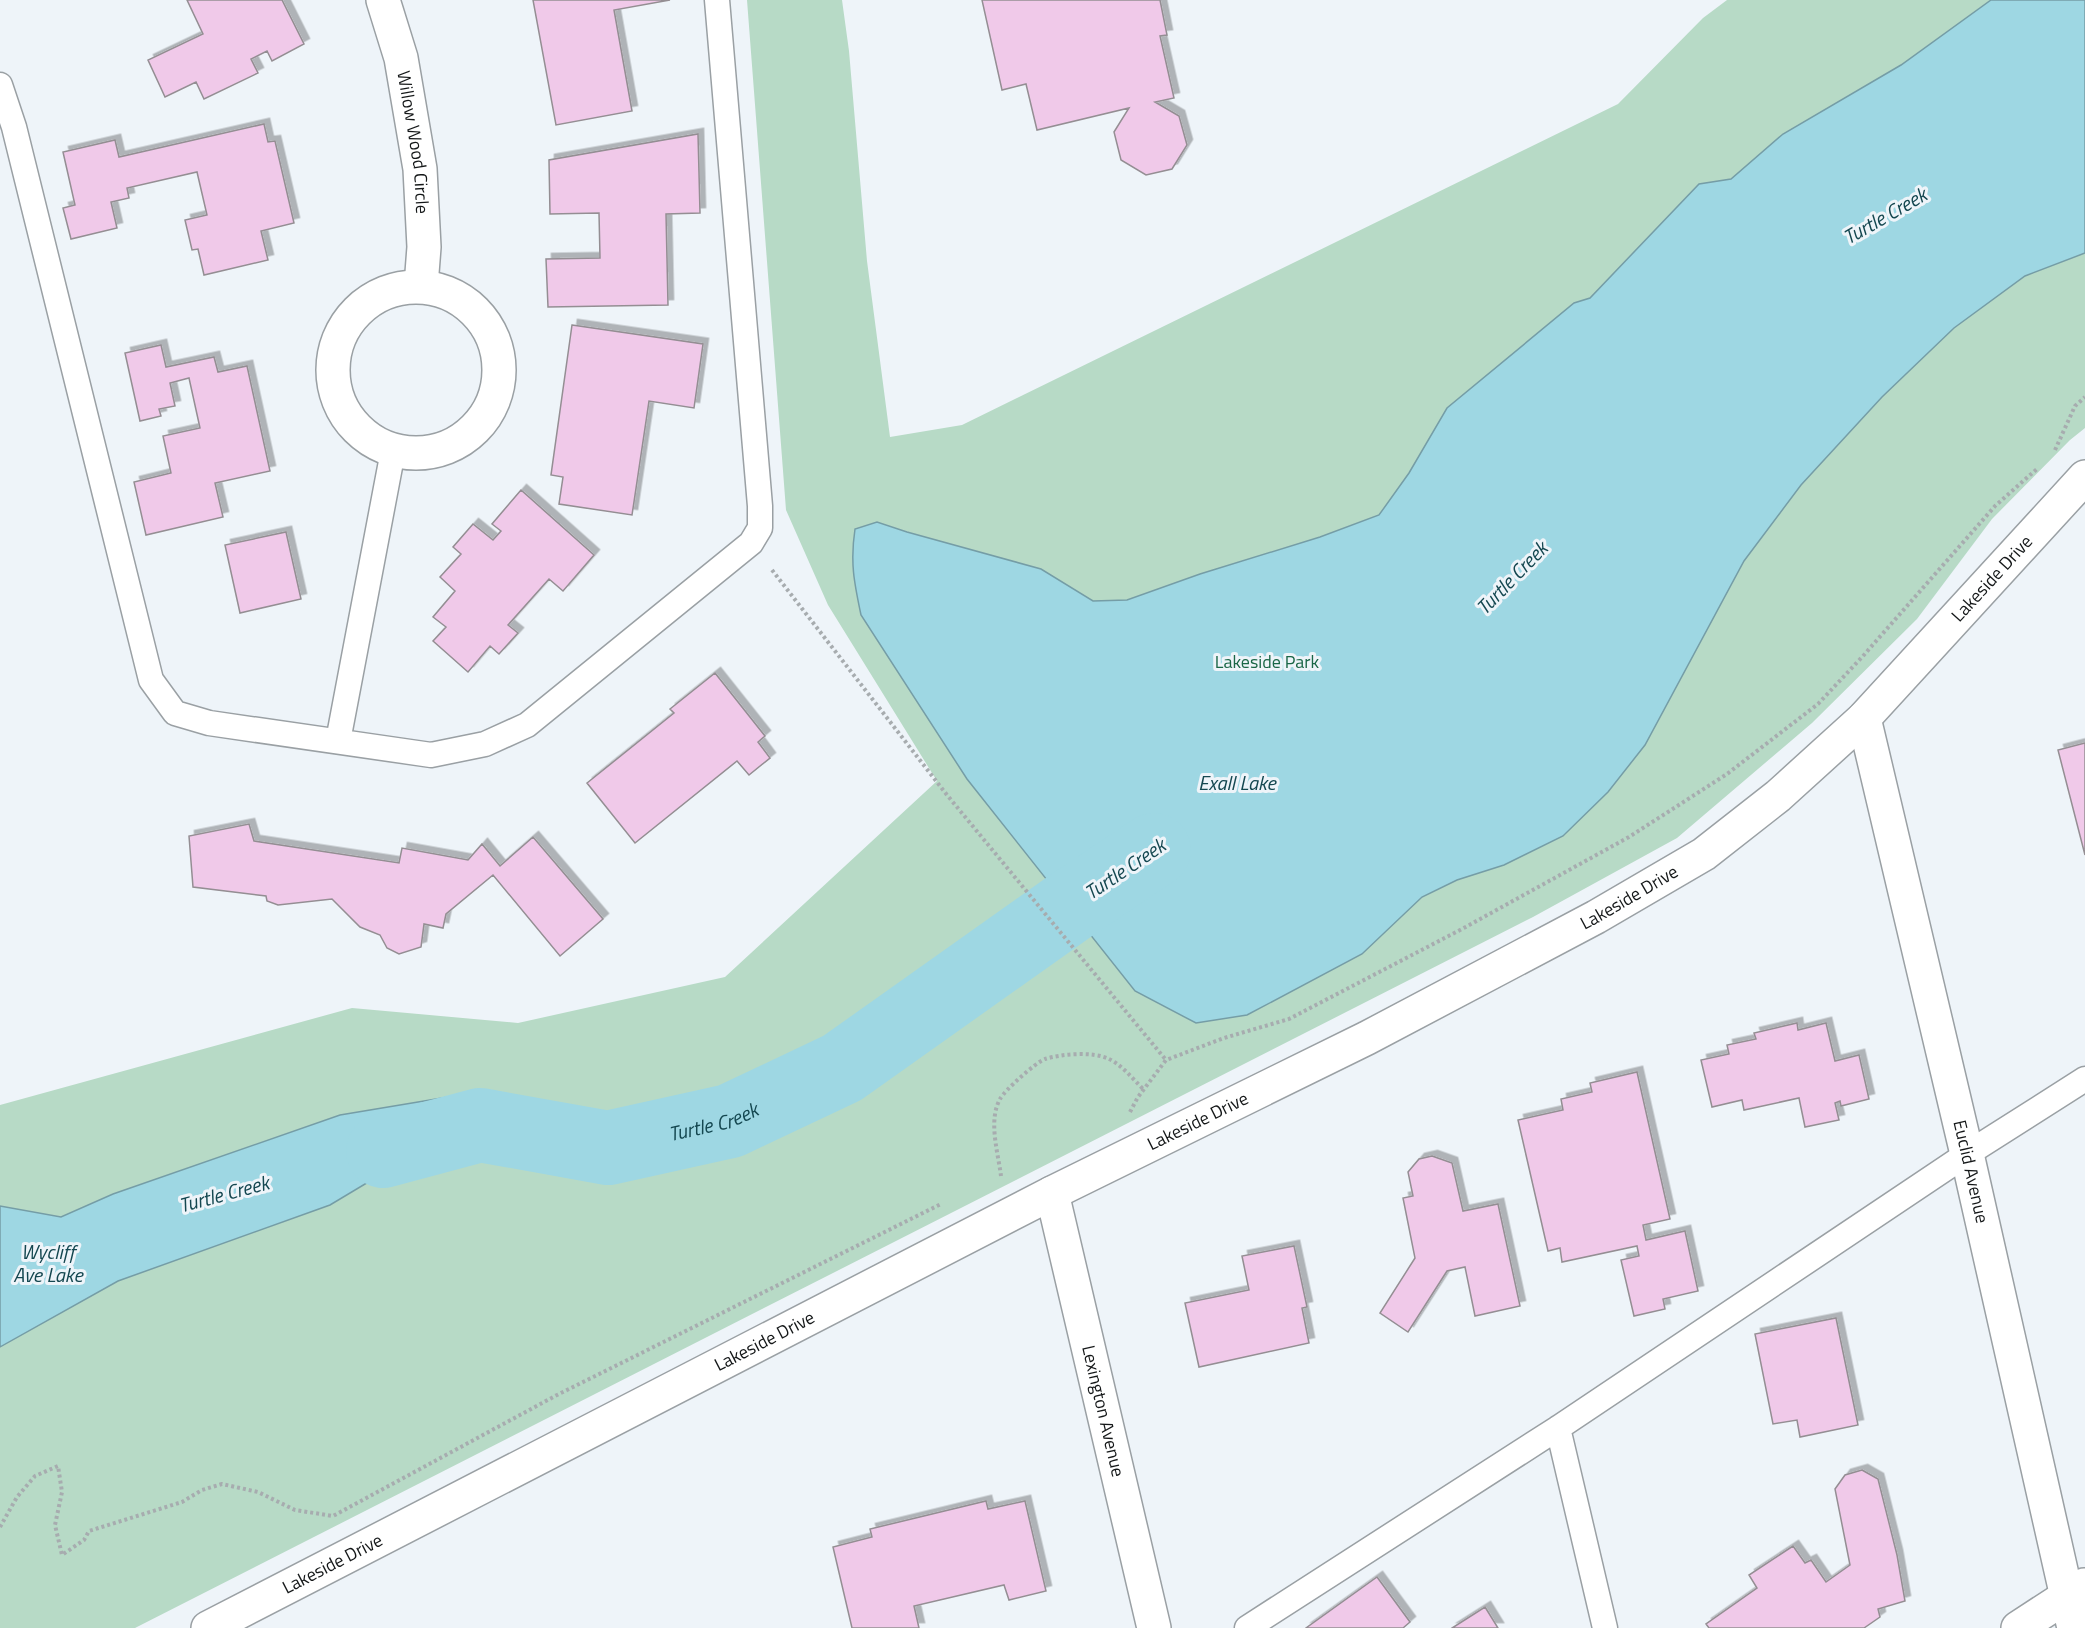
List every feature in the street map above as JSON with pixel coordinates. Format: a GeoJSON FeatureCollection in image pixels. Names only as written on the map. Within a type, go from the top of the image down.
{"type":"FeatureCollection","features":[{"type":"Feature","properties":{"kind":"street","name":"Willow Wood Circle"},"geometry":{"type":"LineString","coordinates":[[383,0],[401,58],[420,169],[424,247],[421,286]]}},
{"type":"Feature","properties":{"kind":"street"},"geometry":{"type":"LineString","coordinates":[[421,286],[448,292],[472,308],[490,329],[498,356],[499,384],[490,411],[472,432],[448,447],[421,454],[393,451],[369,439],[349,420],[337,396],[332,369],[337,342],[350,318],[370,300],[395,288],[421,286]]}},
{"type":"Feature","properties":{"kind":"street","name":"Lakeside Drive"},"geometry":{"type":"LineString","coordinates":[[208,1628],[1052,1193],[1367,1038],[1596,917],[1694,860],[1778,796],[1864,718],[2085,477]]}},
{"type":"Feature","properties":{"kind":"street","name":"Euclid Avenue"},"geometry":{"type":"LineString","coordinates":[[1864,718],[1967,1154],[2076,1590],[2074,1628]]}},
{"type":"Feature","properties":{"kind":"street","name":"Lexington Avenue"},"geometry":{"type":"LineString","coordinates":[[1052,1193],[1154,1628]]}},
{"type":"Feature","properties":{"kind":"street"},"geometry":{"type":"LineString","coordinates":[[2018,1628],[2076,1590]]}},
{"type":"Feature","properties":{"kind":"lane"},"geometry":{"type":"LineString","coordinates":[[0,85],[17,138],[152,680],[175,712],[209,723],[431,754],[485,744],[527,725],[751,543],[760,528],[717,0]]}},
{"type":"Feature","properties":{"kind":"lane"},"geometry":{"type":"LineString","coordinates":[[338,741],[393,451]]}},
{"type":"Feature","properties":{"kind":"lane"},"geometry":{"type":"LineString","coordinates":[[1246,1628],[1558,1428],[1967,1154],[2085,1079]]}},
{"type":"Feature","properties":{"kind":"lane"},"geometry":{"type":"LineString","coordinates":[[1558,1428],[1605,1628]]}},
{"type":"Feature","properties":{"kind":"path"},"geometry":{"type":"LineString","coordinates":[[2054,454],[2075,406],[2085,397]]}},
{"type":"Feature","properties":{"kind":"path"},"geometry":{"type":"LineString","coordinates":[[1128,1115],[1143,1089],[1166,1060],[1224,1038],[1289,1019],[1462,929],[1619,843],[1727,774],[1818,704],[1995,506],[2046,461]]}},
{"type":"Feature","properties":{"kind":"path"},"geometry":{"type":"LineString","coordinates":[[751,543],[947,795],[1166,1060]]}},
{"type":"Feature","properties":{"kind":"path"},"geometry":{"type":"LineString","coordinates":[[1001,1176],[994,1122],[1000,1098],[1043,1059],[1094,1054],[1108,1059],[1123,1069],[1143,1089]]}},
{"type":"Feature","properties":{"kind":"path"},"geometry":{"type":"LineString","coordinates":[[993,1180],[1009,1173]]}},
{"type":"Feature","properties":{"kind":"path"},"geometry":{"type":"LineString","coordinates":[[0,1527],[17,1497],[35,1476],[58,1466],[62,1492],[55,1525],[62,1555],[84,1540],[89,1531],[182,1502],[202,1490],[222,1484],[258,1492],[295,1510],[333,1516],[567,1390],[916,1215],[947,1202]]}},
{"type":"Feature","properties":{"kind":"green space","name":"Lakeside Park"},"geometry":{"type":"Polygon","coordinates":[[[747,0],[842,0],[849,51],[867,261],[890,437],[962,425],[1618,104],[1703,18],[1727,0],[2085,0],[2085,428],[2070,440],[1992,519],[1917,619],[1812,723],[1677,838],[1533,917],[135,1628],[0,1628],[0,1105],[352,1008],[518,1023],[725,977],[937,781],[828,605],[786,510],[747,0]]]}},
{"type":"Feature","properties":{"kind":"water","name":"Exall Lake"},"geometry":{"type":"Polygon","coordinates":[[[1991,0],[2085,0],[2085,253],[2025,276],[1954,328],[1882,397],[1801,485],[1744,561],[1645,745],[1608,792],[1563,836],[1504,865],[1457,880],[1422,897],[1362,954],[1247,1015],[1196,1023],[1135,991],[967,779],[861,615],[854,572],[855,529],[877,522],[1041,569],[1093,601],[1127,600],[1200,574],[1320,537],[1379,515],[1409,473],[1447,408],[1574,303],[1590,298],[1699,184],[1731,179],[1783,134],[1901,65],[1991,0]]]}},
{"type":"Feature","properties":{"kind":"water","name":"Wycliff Ave Lake"},"geometry":{"type":"Polygon","coordinates":[[[454,1096],[473,1096],[480,1125],[452,1154],[421,1169],[370,1181],[330,1205],[118,1281],[0,1347],[0,1206],[61,1217],[113,1194],[340,1115],[454,1096]]]}},
{"type":"Feature","properties":{"kind":"building"},"geometry":{"type":"Polygon","coordinates":[[[187,0],[282,0],[304,44],[272,61],[267,51],[251,59],[258,73],[204,99],[196,82],[165,97],[148,60],[203,34],[187,0]]]}},
{"type":"Feature","properties":{"kind":"building"},"geometry":{"type":"Polygon","coordinates":[[[533,0],[670,0],[614,10],[632,111],[556,125],[533,0]]]}},
{"type":"Feature","properties":{"kind":"building"},"geometry":{"type":"Polygon","coordinates":[[[982,0],[1160,0],[1167,35],[1160,36],[1174,98],[1155,102],[1179,116],[1187,145],[1172,169],[1146,175],[1121,160],[1114,132],[1129,108],[1037,130],[1026,84],[1002,90],[982,0]]]}},
{"type":"Feature","properties":{"kind":"building"},"geometry":{"type":"Polygon","coordinates":[[[264,124],[268,142],[275,141],[294,223],[261,231],[268,260],[204,275],[198,249],[192,250],[185,220],[207,215],[197,172],[127,188],[129,198],[111,202],[117,228],[71,239],[63,208],[75,205],[63,152],[115,140],[119,157],[264,124]]]}},
{"type":"Feature","properties":{"kind":"building"},"geometry":{"type":"Polygon","coordinates":[[[698,134],[700,213],[666,214],[668,305],[548,307],[546,259],[600,258],[599,213],[550,214],[549,160],[698,134]]]}},
{"type":"Feature","properties":{"kind":"building"},"geometry":{"type":"Polygon","coordinates":[[[572,325],[703,344],[694,408],[649,401],[632,515],[559,504],[563,477],[551,475],[572,325]]]}},
{"type":"Feature","properties":{"kind":"building"},"geometry":{"type":"Polygon","coordinates":[[[161,345],[166,367],[214,357],[218,372],[247,366],[270,471],[215,483],[223,517],[146,535],[134,482],[171,473],[163,436],[200,428],[189,378],[170,383],[175,406],[159,409],[161,416],[140,421],[125,353],[161,345]]]}},
{"type":"Feature","properties":{"kind":"building"},"geometry":{"type":"Polygon","coordinates":[[[521,490],[594,555],[563,591],[549,579],[508,625],[518,633],[499,654],[490,646],[468,672],[433,641],[446,627],[433,617],[455,591],[440,577],[461,554],[453,547],[473,524],[493,540],[501,531],[492,524],[521,490]]]}},
{"type":"Feature","properties":{"kind":"building"},"geometry":{"type":"Polygon","coordinates":[[[286,532],[301,599],[240,613],[225,545],[286,532]]]}},
{"type":"Feature","properties":{"kind":"building"},"geometry":{"type":"Polygon","coordinates":[[[715,673],[765,736],[758,742],[770,758],[749,775],[737,761],[635,843],[587,783],[674,713],[670,709],[715,673]]]}},
{"type":"Feature","properties":{"kind":"building"},"geometry":{"type":"Polygon","coordinates":[[[2085,743],[2085,855],[2058,750],[2085,743]]]}},
{"type":"Feature","properties":{"kind":"building"},"geometry":{"type":"Polygon","coordinates":[[[249,824],[254,841],[399,863],[402,848],[468,860],[482,844],[500,866],[533,837],[603,919],[560,956],[493,875],[446,914],[443,928],[424,924],[421,947],[399,954],[387,948],[380,935],[360,927],[332,899],[278,905],[267,901],[266,896],[193,887],[189,836],[249,824]]]}},
{"type":"Feature","properties":{"kind":"building"},"geometry":{"type":"Polygon","coordinates":[[[1797,1023],[1798,1030],[1826,1023],[1835,1061],[1859,1055],[1869,1099],[1841,1106],[1840,1101],[1835,1103],[1839,1120],[1805,1127],[1799,1098],[1744,1110],[1742,1100],[1712,1107],[1701,1060],[1729,1054],[1727,1045],[1756,1039],[1754,1033],[1797,1023]]]}},
{"type":"Feature","properties":{"kind":"building"},"geometry":{"type":"Polygon","coordinates":[[[1637,1072],[1670,1219],[1643,1225],[1646,1240],[1685,1231],[1698,1291],[1663,1299],[1665,1309],[1634,1316],[1621,1260],[1639,1256],[1637,1246],[1562,1262],[1560,1248],[1548,1251],[1518,1120],[1563,1110],[1561,1099],[1592,1092],[1590,1083],[1637,1072]]]}},
{"type":"Feature","properties":{"kind":"building"},"geometry":{"type":"Polygon","coordinates":[[[1432,1156],[1452,1163],[1463,1211],[1498,1204],[1520,1306],[1475,1316],[1465,1267],[1447,1271],[1408,1332],[1380,1313],[1415,1258],[1403,1198],[1413,1196],[1408,1172],[1419,1159],[1432,1156]]]}},
{"type":"Feature","properties":{"kind":"building"},"geometry":{"type":"Polygon","coordinates":[[[1294,1246],[1307,1307],[1302,1308],[1309,1343],[1199,1367],[1185,1303],[1249,1290],[1242,1256],[1294,1246]]]}},
{"type":"Feature","properties":{"kind":"building"},"geometry":{"type":"Polygon","coordinates":[[[1836,1318],[1858,1425],[1800,1437],[1797,1420],[1773,1424],[1755,1334],[1836,1318]]]}},
{"type":"Feature","properties":{"kind":"building"},"geometry":{"type":"Polygon","coordinates":[[[1862,1470],[1878,1479],[1897,1555],[1905,1601],[1878,1609],[1880,1617],[1864,1628],[1709,1628],[1706,1624],[1757,1588],[1749,1575],[1793,1546],[1805,1563],[1811,1560],[1826,1582],[1850,1565],[1835,1489],[1845,1475],[1862,1470]]]}},
{"type":"Feature","properties":{"kind":"building"},"geometry":{"type":"Polygon","coordinates":[[[986,1501],[988,1509],[1025,1501],[1046,1591],[1009,1600],[1004,1585],[914,1606],[919,1628],[852,1628],[833,1547],[872,1537],[870,1529],[986,1501]]]}},
{"type":"Feature","properties":{"kind":"building"},"geometry":{"type":"Polygon","coordinates":[[[1377,1577],[1410,1622],[1403,1628],[1306,1628],[1377,1577]]]}},
{"type":"Feature","properties":{"kind":"building"},"geometry":{"type":"Polygon","coordinates":[[[1485,1607],[1498,1628],[1452,1628],[1485,1607]]]}},
{"type":"Feature","properties":{"kind":"waterway","name":"Turtle Creek"},"geometry":{"type":"LineString","coordinates":[[383,1151],[480,1125],[608,1148],[730,1121],[842,1068],[1069,907],[1154,850]]}}]}
